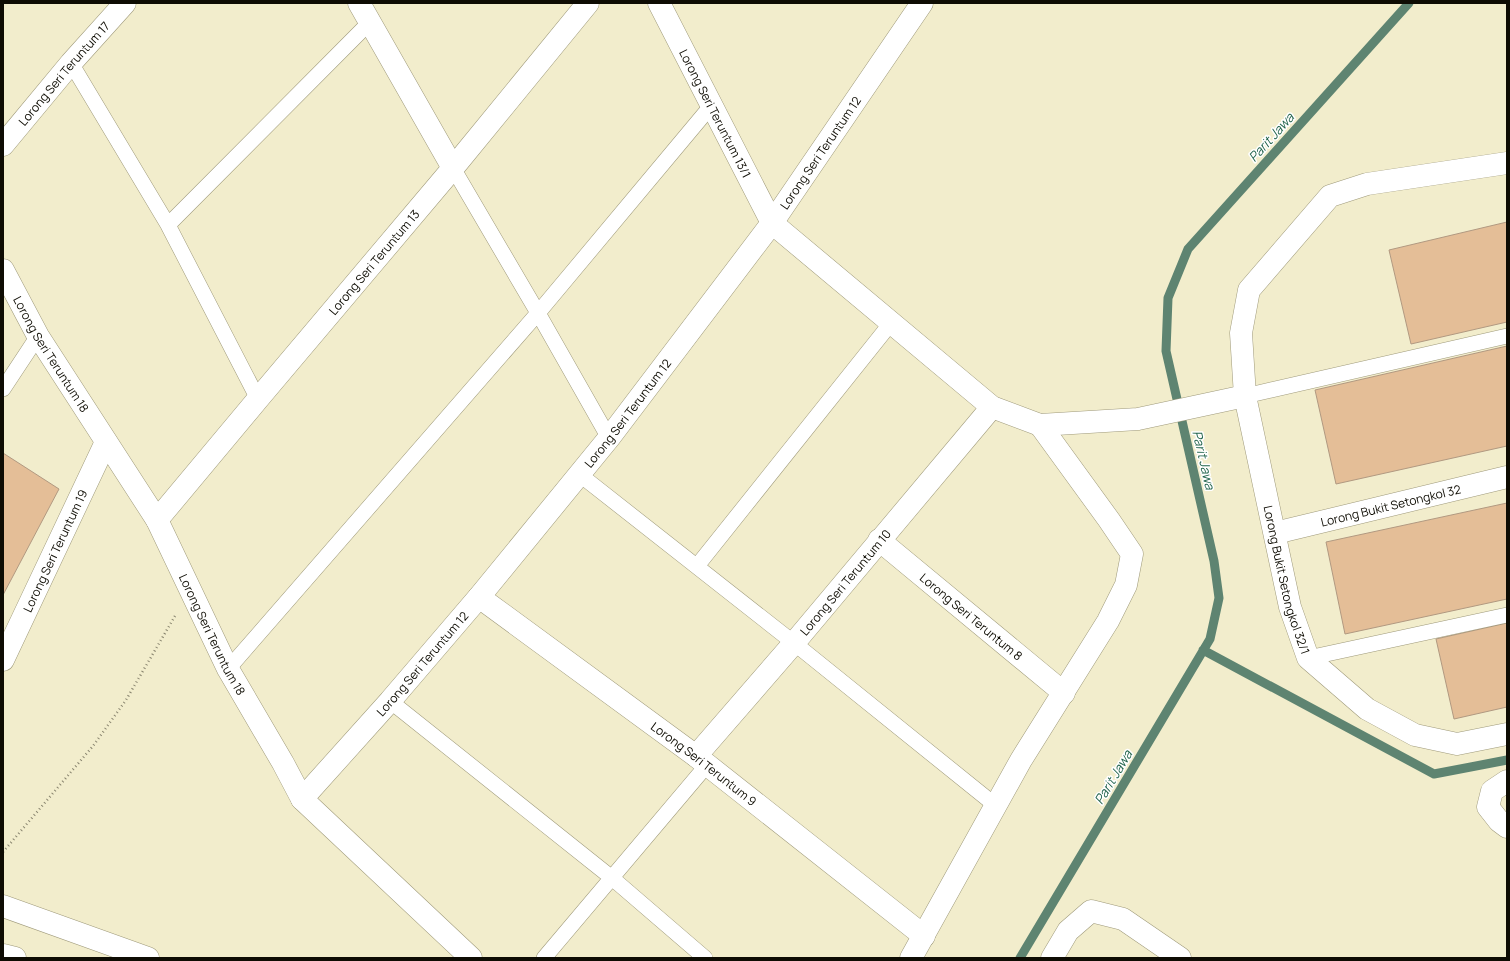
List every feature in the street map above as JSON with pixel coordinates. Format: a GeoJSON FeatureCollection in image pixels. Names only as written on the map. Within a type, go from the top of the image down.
{"type":"FeatureCollection","features":[{"type":"Feature","properties":{"kind":"street","name":"Lorong Seri Teruntum 17"},"geometry":{"type":"LineString","coordinates":[[3,145],[71,63],[124,3]]}},
{"type":"Feature","properties":{"kind":"street"},"geometry":{"type":"LineString","coordinates":[[359,3],[369,23],[453,168]]}},
{"type":"Feature","properties":{"kind":"street","name":"Lorong Seri Teruntum 13"},"geometry":{"type":"LineString","coordinates":[[157,520],[453,168],[588,3]]}},
{"type":"Feature","properties":{"kind":"street","name":"Lorong Seri Teruntum 13/1"},"geometry":{"type":"LineString","coordinates":[[658,3],[772,223]]}},
{"type":"Feature","properties":{"kind":"street","name":"Lorong Seri Teruntum 12"},"geometry":{"type":"LineString","coordinates":[[302,799],[479,597],[609,438],[772,223],[922,3]]}},
{"type":"Feature","properties":{"kind":"street","name":"Lorong Bukit Setongkol 32/1"},"geometry":{"type":"LineString","coordinates":[[1507,163],[1367,184],[1330,196],[1249,290],[1241,333],[1245,396],[1290,607],[1308,658],[1367,709],[1415,735],[1458,744],[1507,734]]}},
{"type":"Feature","properties":{"kind":"street"},"geometry":{"type":"LineString","coordinates":[[772,223],[992,407],[1040,425],[1138,419],[1245,396]]}},
{"type":"Feature","properties":{"kind":"street","name":"Lorong Seri Teruntum 18"},"geometry":{"type":"LineString","coordinates":[[3,270],[38,336],[157,520],[228,669],[283,763],[302,799],[471,958]]}},
{"type":"Feature","properties":{"kind":"street","name":"Lorong Seri Teruntum 10"},"geometry":{"type":"LineString","coordinates":[[701,761],[794,643],[992,407]]}},
{"type":"Feature","properties":{"kind":"street"},"geometry":{"type":"LineString","coordinates":[[911,958],[995,805],[1021,760],[1108,621],[1126,585],[1132,554],[1040,425]]}},
{"type":"Feature","properties":{"kind":"street","name":"Lorong Seri Teruntum 19"},"geometry":{"type":"LineString","coordinates":[[3,660],[106,442]]}},
{"type":"Feature","properties":{"kind":"street","name":"Lorong Bukit Setongkol 32"},"geometry":{"type":"LineString","coordinates":[[1275,533],[1507,477]]}},
{"type":"Feature","properties":{"kind":"street","name":"Lorong Seri Teruntum 8"},"geometry":{"type":"LineString","coordinates":[[879,540],[1064,693]]}},
{"type":"Feature","properties":{"kind":"street","name":"Lorong Seri Teruntum 9"},"geometry":{"type":"LineString","coordinates":[[479,597],[701,761],[924,936]]}},
{"type":"Feature","properties":{"kind":"street"},"geometry":{"type":"LineString","coordinates":[[1507,781],[1492,791],[1488,808],[1499,821],[1507,827]]}},
{"type":"Feature","properties":{"kind":"street"},"geometry":{"type":"LineString","coordinates":[[3,906],[148,958]]}},
{"type":"Feature","properties":{"kind":"street"},"geometry":{"type":"LineString","coordinates":[[1052,958],[1068,931],[1091,910],[1123,920],[1180,958]]}},
{"type":"Feature","properties":{"kind":"street"},"geometry":{"type":"LineString","coordinates":[[3,955],[15,958]]}},
{"type":"Feature","properties":{"kind":"lane"},"geometry":{"type":"LineString","coordinates":[[168,225],[369,23]]}},
{"type":"Feature","properties":{"kind":"lane"},"geometry":{"type":"LineString","coordinates":[[71,63],[168,225],[258,399]]}},
{"type":"Feature","properties":{"kind":"lane"},"geometry":{"type":"LineString","coordinates":[[228,669],[538,313],[711,106]]}},
{"type":"Feature","properties":{"kind":"lane"},"geometry":{"type":"LineString","coordinates":[[453,168],[609,438]]}},
{"type":"Feature","properties":{"kind":"lane"},"geometry":{"type":"LineString","coordinates":[[697,566],[891,323]]}},
{"type":"Feature","properties":{"kind":"lane"},"geometry":{"type":"LineString","coordinates":[[3,390],[38,336]]}},
{"type":"Feature","properties":{"kind":"lane"},"geometry":{"type":"LineString","coordinates":[[1245,396],[1507,336]]}},
{"type":"Feature","properties":{"kind":"lane"},"geometry":{"type":"LineString","coordinates":[[579,474],[794,643],[995,805]]}},
{"type":"Feature","properties":{"kind":"lane"},"geometry":{"type":"LineString","coordinates":[[1308,658],[1507,615]]}},
{"type":"Feature","properties":{"kind":"lane"},"geometry":{"type":"LineString","coordinates":[[390,700],[612,878],[705,958]]}},
{"type":"Feature","properties":{"kind":"lane"},"geometry":{"type":"LineString","coordinates":[[544,958],[612,878],[701,761]]}},
{"type":"Feature","properties":{"kind":"path"},"geometry":{"type":"LineString","coordinates":[[3,852],[93,746],[126,700],[190,590]]}},
{"type":"Feature","properties":{"kind":"building"},"geometry":{"type":"Polygon","coordinates":[[[1507,222],[1507,322],[1411,344],[1389,250],[1507,222]]]}},
{"type":"Feature","properties":{"kind":"building"},"geometry":{"type":"Polygon","coordinates":[[[1507,346],[1507,446],[1336,484],[1315,390],[1507,346]]]}},
{"type":"Feature","properties":{"kind":"building"},"geometry":{"type":"Polygon","coordinates":[[[3,453],[59,489],[3,595],[3,453]]]}},
{"type":"Feature","properties":{"kind":"building"},"geometry":{"type":"Polygon","coordinates":[[[1507,503],[1507,599],[1345,634],[1326,542],[1507,503]]]}},
{"type":"Feature","properties":{"kind":"building"},"geometry":{"type":"Polygon","coordinates":[[[1507,623],[1507,707],[1454,719],[1436,639],[1507,623]]]}},
{"type":"Feature","properties":{"kind":"waterway","name":"Parit Jawa"},"geometry":{"type":"LineString","coordinates":[[1020,958],[1210,639],[1219,598],[1214,561],[1166,351],[1168,298],[1188,249],[1409,3]]}},
{"type":"Feature","properties":{"kind":"waterway"},"geometry":{"type":"LineString","coordinates":[[1203,650],[1434,774],[1507,760]]}}]}
